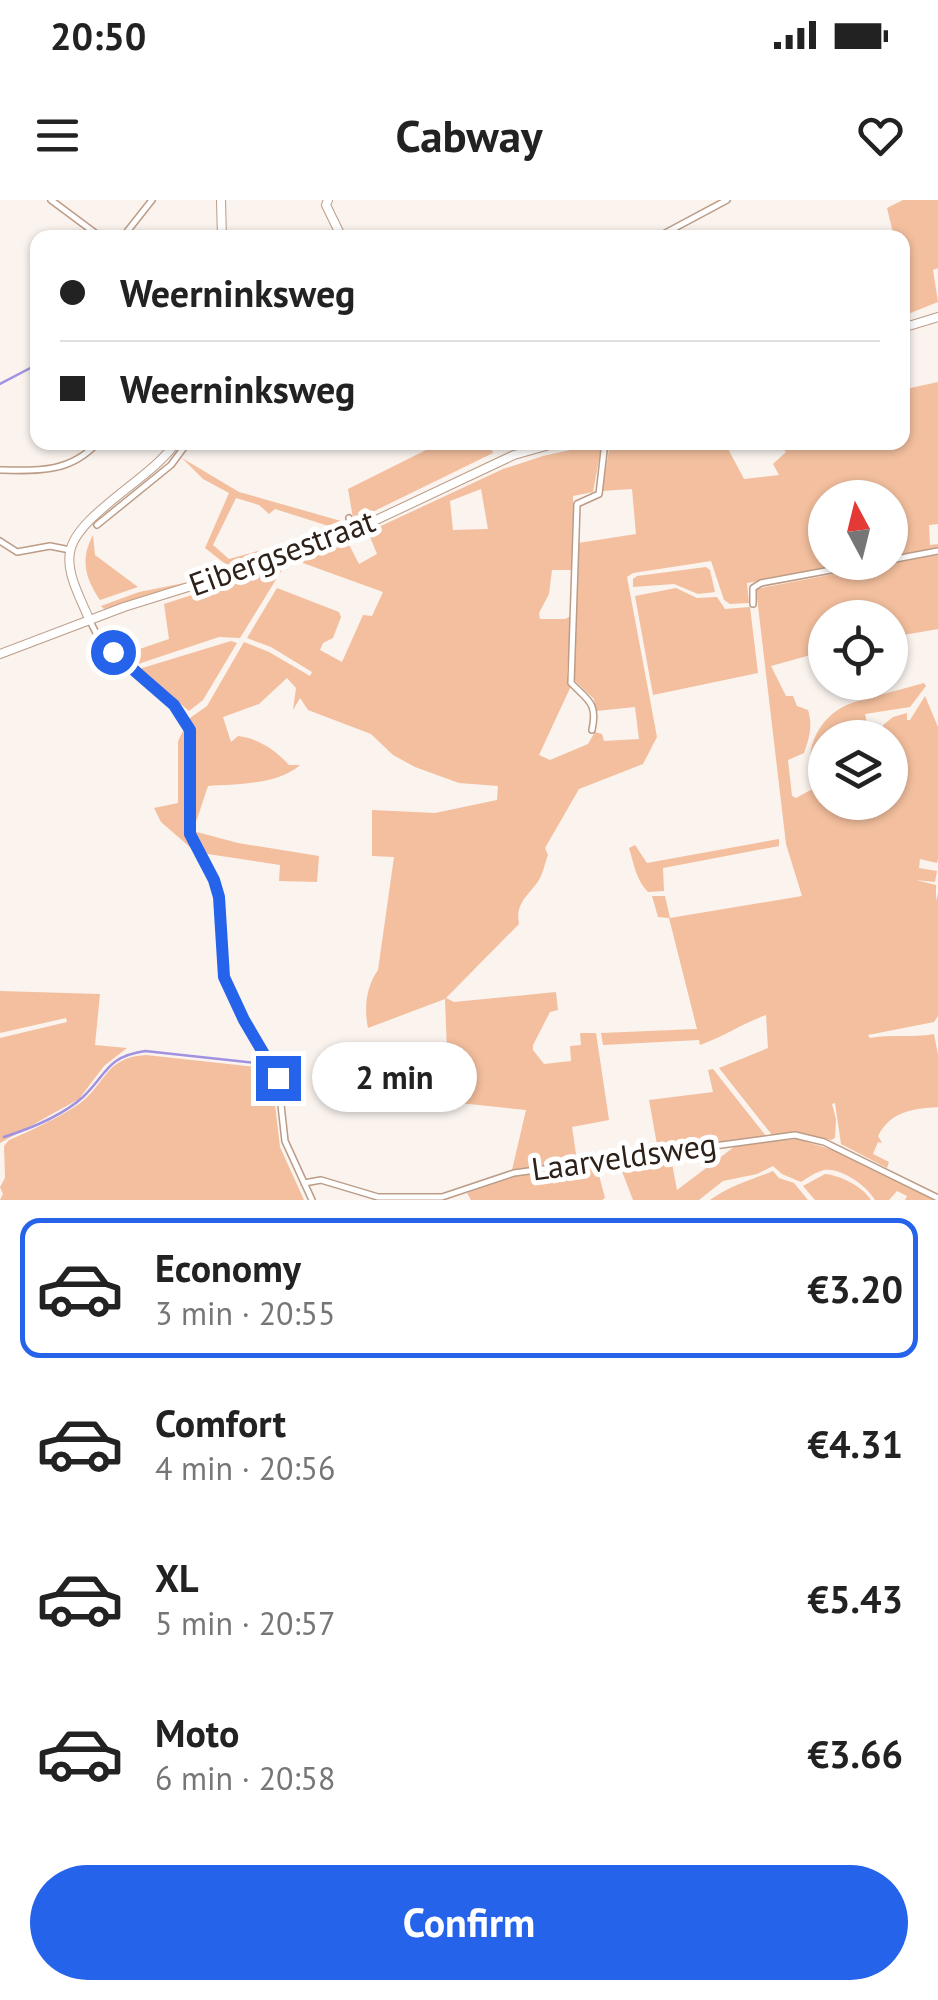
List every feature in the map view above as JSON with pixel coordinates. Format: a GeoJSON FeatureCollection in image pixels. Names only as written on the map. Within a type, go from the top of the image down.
{"type":"FeatureCollection","features":[{"type":"Feature","properties":{"kind":"main road"},"geometry":{"type":"LineString","coordinates":[[221,200],[222,230]]}},
{"type":"Feature","properties":{"kind":"main road"},"geometry":{"type":"LineString","coordinates":[[328,200],[328,210],[338,230]]}},
{"type":"Feature","properties":{"kind":"main road"},"geometry":{"type":"LineString","coordinates":[[910,326],[938,319]]}},
{"type":"Feature","properties":{"kind":"main road"},"geometry":{"type":"LineString","coordinates":[[89,619],[72,575],[70,550],[84,526],[170,450]]}},
{"type":"Feature","properties":{"kind":"main road","name":"Eibergsestraat"},"geometry":{"type":"LineString","coordinates":[[0,654],[89,619],[358,532],[534,450]]}},
{"type":"Feature","properties":{"kind":"street"},"geometry":{"type":"LineString","coordinates":[[51,200],[91,230]]}},
{"type":"Feature","properties":{"kind":"street"},"geometry":{"type":"LineString","coordinates":[[128,230],[152,200]]}},
{"type":"Feature","properties":{"kind":"street"},"geometry":{"type":"LineString","coordinates":[[671,230],[727,200]]}},
{"type":"Feature","properties":{"kind":"street"},"geometry":{"type":"LineString","coordinates":[[0,470],[59,468],[89,450]]}},
{"type":"Feature","properties":{"kind":"street"},"geometry":{"type":"LineString","coordinates":[[97,525],[170,465],[182,450]]}},
{"type":"Feature","properties":{"kind":"street"},"geometry":{"type":"LineString","coordinates":[[592,730],[592,700],[571,683],[575,522],[576,504],[599,494],[604,450]]}},
{"type":"Feature","properties":{"kind":"street"},"geometry":{"type":"LineString","coordinates":[[349,518],[358,532]]}},
{"type":"Feature","properties":{"kind":"street"},"geometry":{"type":"LineString","coordinates":[[0,541],[17,552],[50,546],[70,550]]}},
{"type":"Feature","properties":{"kind":"street"},"geometry":{"type":"LineString","coordinates":[[908,557],[938,551]]}},
{"type":"Feature","properties":{"kind":"street"},"geometry":{"type":"LineString","coordinates":[[753,604],[753,588],[762,583],[808,574]]}},
{"type":"Feature","properties":{"kind":"street"},"geometry":{"type":"LineString","coordinates":[[89,619],[101,643],[174,705],[190,730],[190,834],[219,897],[224,977],[278,1078],[285,1141],[312,1200]]}},
{"type":"Feature","properties":{"kind":"street","name":"Laarveldsweg"},"geometry":{"type":"LineString","coordinates":[[304,1183],[321,1180],[378,1197],[442,1197],[514,1172],[795,1135],[824,1142],[938,1198]]}},
{"type":"Feature","properties":{"kind":"shaded area"},"geometry":{"type":"Polygon","coordinates":[[[903,200],[938,200],[938,268],[933,270],[938,302],[910,313],[910,230],[892,230],[887,208],[903,200]]]}},
{"type":"Feature","properties":{"kind":"shaded area"},"geometry":{"type":"Polygon","coordinates":[[[938,382],[938,524],[929,525],[930,545],[938,544],[938,549],[908,555],[908,480],[808,480],[808,573],[747,583],[749,603],[730,604],[724,600],[711,561],[627,577],[657,737],[643,764],[579,789],[545,848],[548,855],[543,871],[521,905],[519,924],[446,998],[454,1002],[556,992],[558,1010],[550,1012],[533,1045],[544,1064],[571,1061],[570,1046],[581,1045],[580,1033],[596,1033],[609,1120],[572,1127],[577,1161],[512,1170],[526,1110],[449,1102],[445,999],[368,1028],[367,998],[378,970],[394,857],[372,856],[372,810],[435,813],[497,800],[498,786],[459,783],[415,767],[393,755],[371,734],[308,710],[300,698],[293,710],[296,688],[287,678],[259,704],[223,717],[231,742],[238,736],[252,739],[289,765],[300,765],[269,780],[208,786],[194,828],[190,718],[207,706],[244,642],[310,676],[312,672],[271,647],[247,638],[277,588],[339,612],[341,617],[333,638],[323,643],[320,650],[342,662],[363,615],[372,616],[383,592],[300,562],[347,541],[359,564],[377,554],[368,532],[503,469],[570,450],[601,450],[593,492],[573,496],[573,570],[552,570],[549,594],[539,613],[540,619],[571,616],[567,673],[571,686],[539,755],[550,760],[588,744],[595,732],[602,734],[604,741],[639,739],[635,707],[596,711],[594,699],[573,679],[578,543],[636,534],[632,489],[602,491],[609,450],[729,450],[744,479],[779,475],[773,464],[784,450],[910,450],[910,388],[938,382]],[[481,489],[450,501],[453,530],[488,529],[481,489]]]}},
{"type":"Feature","properties":{"kind":"shaded area"},"geometry":{"type":"Polygon","coordinates":[[[426,450],[493,453],[356,520],[348,489],[426,450]]]}},
{"type":"Feature","properties":{"kind":"shaded area"},"geometry":{"type":"Polygon","coordinates":[[[182,458],[239,492],[348,523],[335,528],[275,509],[269,514],[259,505],[236,498],[213,545],[229,559],[265,549],[273,552],[228,566],[205,548],[229,493],[203,479],[182,458]]]}},
{"type":"Feature","properties":{"kind":"shaded area"},"geometry":{"type":"Polygon","coordinates":[[[93,535],[95,555],[138,587],[100,600],[86,568],[86,552],[93,535]]]}},
{"type":"Feature","properties":{"kind":"shaded area"},"geometry":{"type":"Polygon","coordinates":[[[938,554],[938,629],[908,634],[908,600],[808,600],[808,656],[771,666],[786,696],[793,696],[797,706],[808,710],[804,753],[788,760],[792,796],[796,798],[808,791],[808,820],[908,820],[908,720],[925,696],[938,727],[938,859],[937,863],[920,859],[919,868],[937,871],[935,882],[916,880],[936,885],[936,901],[938,893],[938,1016],[934,1022],[868,1035],[870,1038],[934,1034],[938,1107],[903,1113],[883,1128],[878,1136],[882,1143],[878,1142],[873,1154],[889,1162],[887,1168],[841,1144],[835,1103],[835,1138],[772,1135],[719,1068],[768,1048],[766,1015],[700,1045],[699,1040],[603,1045],[601,1033],[697,1029],[669,918],[658,917],[652,896],[665,896],[670,918],[802,896],[786,844],[756,589],[808,579],[908,580],[908,560],[938,554]]]}},
{"type":"Feature","properties":{"kind":"shaded area"},"geometry":{"type":"Polygon","coordinates":[[[285,565],[240,638],[219,637],[135,665],[122,655],[169,639],[164,604],[285,565]]]}},
{"type":"Feature","properties":{"kind":"shaded area"},"geometry":{"type":"Polygon","coordinates":[[[706,567],[715,592],[698,594],[674,584],[633,587],[637,576],[706,567]]]}},
{"type":"Feature","properties":{"kind":"shaded area"},"geometry":{"type":"Polygon","coordinates":[[[194,581],[104,609],[101,606],[139,592],[194,581]]]}},
{"type":"Feature","properties":{"kind":"shaded area"},"geometry":{"type":"Polygon","coordinates":[[[676,588],[697,598],[717,597],[725,609],[750,607],[758,673],[653,695],[635,596],[676,588]]]}},
{"type":"Feature","properties":{"kind":"shaded area"},"geometry":{"type":"Polygon","coordinates":[[[231,641],[237,643],[203,700],[189,711],[139,669],[231,641]]]}},
{"type":"Feature","properties":{"kind":"shaded area"},"geometry":{"type":"Polygon","coordinates":[[[924,683],[926,686],[910,707],[865,714],[866,720],[826,720],[849,704],[863,700],[908,700],[908,687],[924,683]]]}},
{"type":"Feature","properties":{"kind":"shaded area"},"geometry":{"type":"Polygon","coordinates":[[[907,713],[907,720],[889,720],[893,717],[907,713]]]}},
{"type":"Feature","properties":{"kind":"shaded area"},"geometry":{"type":"Polygon","coordinates":[[[184,729],[185,817],[191,848],[161,822],[154,808],[178,803],[178,741],[184,729]]]}},
{"type":"Feature","properties":{"kind":"shaded area"},"geometry":{"type":"Polygon","coordinates":[[[195,832],[319,856],[317,882],[279,881],[280,865],[201,853],[195,832]]]}},
{"type":"Feature","properties":{"kind":"shaded area"},"geometry":{"type":"Polygon","coordinates":[[[779,839],[779,846],[663,868],[664,891],[648,892],[638,877],[629,848],[635,845],[647,863],[779,839]]]}},
{"type":"Feature","properties":{"kind":"shaded area"},"geometry":{"type":"Polygon","coordinates":[[[0,991],[100,994],[95,1045],[127,1048],[104,1066],[79,1099],[0,1143],[0,1038],[67,1022],[66,1018],[0,1033],[0,991]]]}},
{"type":"Feature","properties":{"kind":"shaded area"},"geometry":{"type":"Polygon","coordinates":[[[146,1055],[264,1068],[272,1079],[280,1147],[304,1200],[0,1200],[5,1178],[4,1146],[9,1140],[79,1104],[122,1061],[146,1055]]]}},
{"type":"Feature","properties":{"kind":"shaded area"},"geometry":{"type":"Polygon","coordinates":[[[713,1069],[766,1136],[658,1150],[649,1100],[713,1092],[708,1070],[713,1069]]]}},
{"type":"Feature","properties":{"kind":"shaded area"},"geometry":{"type":"Polygon","coordinates":[[[797,1139],[840,1152],[938,1200],[905,1200],[907,1196],[897,1191],[889,1200],[875,1200],[860,1184],[838,1171],[824,1170],[801,1182],[773,1166],[757,1174],[723,1181],[699,1200],[633,1200],[618,1161],[670,1153],[677,1190],[738,1144],[797,1139]]]}},
{"type":"Feature","properties":{"kind":"shaded area"},"geometry":{"type":"Polygon","coordinates":[[[596,1164],[605,1198],[602,1200],[471,1200],[467,1193],[515,1176],[596,1164]]]}},
{"type":"Feature","properties":{"kind":"shaded area"},"geometry":{"type":"Polygon","coordinates":[[[773,1171],[779,1178],[794,1183],[808,1200],[710,1200],[733,1187],[773,1171]]]}},
{"type":"Feature","properties":{"kind":"shaded area"},"geometry":{"type":"Polygon","coordinates":[[[825,1174],[851,1182],[871,1200],[815,1200],[803,1186],[825,1174]]]}},
{"type":"Feature","properties":{"kind":"waterway"},"geometry":{"type":"LineString","coordinates":[[0,384],[30,368]]}},
{"type":"Feature","properties":{"kind":"waterway"},"geometry":{"type":"LineString","coordinates":[[4,1137],[66,1110],[109,1067],[132,1054],[145,1051],[265,1064]]}},
{"type":"Feature","properties":{"kind":"route"},"geometry":{"type":"LineString","coordinates":[[113,652],[174,705],[190,730],[190,834],[219,897],[224,977],[278,1078]]}}]}
